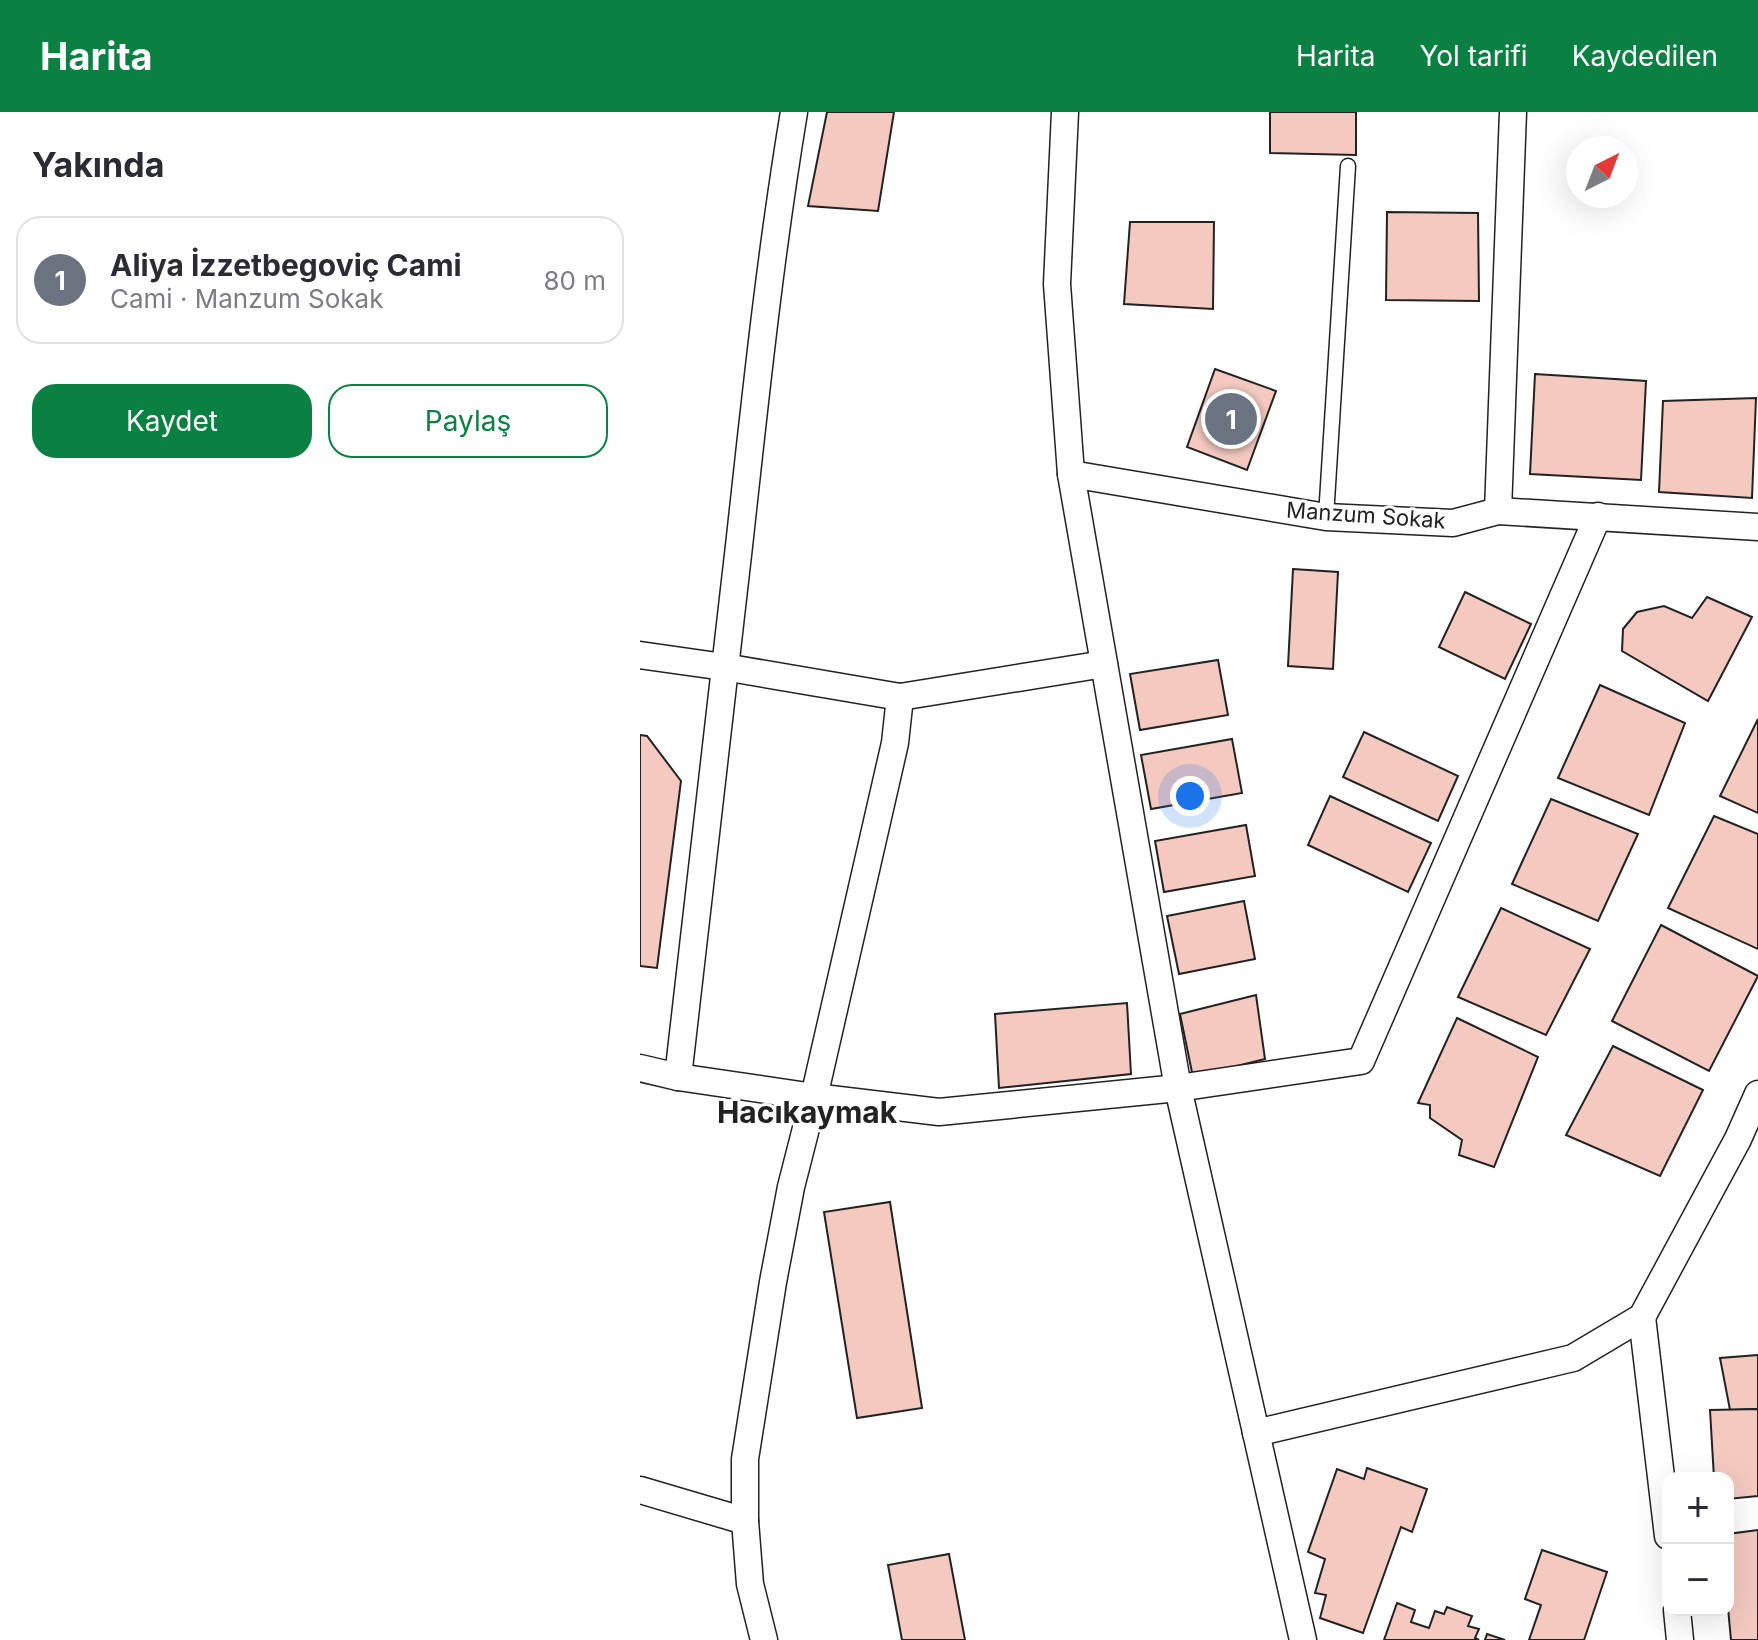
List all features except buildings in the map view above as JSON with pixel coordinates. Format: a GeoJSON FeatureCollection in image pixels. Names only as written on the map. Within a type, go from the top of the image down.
{"type":"FeatureCollection","features":[{"type":"Feature","properties":{"kind":"street"},"geometry":{"type":"LineString","coordinates":[[678,1077],[724,667],[778,219],[794,112]]}},
{"type":"Feature","properties":{"kind":"street"},"geometry":{"type":"LineString","coordinates":[[1065,112],[1057,284],[1071,474],[1178,1088],[1303,1640]]}},
{"type":"Feature","properties":{"kind":"street"},"geometry":{"type":"LineString","coordinates":[[1498,511],[1513,112]]}},
{"type":"Feature","properties":{"kind":"street","name":"Manzum Sokak"},"geometry":{"type":"LineString","coordinates":[[1071,474],[1326,517],[1453,523],[1498,511],[1758,527]]}},
{"type":"Feature","properties":{"kind":"street"},"geometry":{"type":"LineString","coordinates":[[640,1068],[678,1077],[939,1112],[1178,1088],[1361,1061],[1598,516]]}},
{"type":"Feature","properties":{"kind":"street"},"geometry":{"type":"LineString","coordinates":[[640,655],[900,697],[1104,664]]}},
{"type":"Feature","properties":{"kind":"street"},"geometry":{"type":"LineString","coordinates":[[764,1640],[750,1584],[745,1521],[745,1459],[791,1187],[895,743],[900,697]]}},
{"type":"Feature","properties":{"kind":"street"},"geometry":{"type":"LineString","coordinates":[[1256,1433],[1573,1358],[1642,1317],[1738,1139],[1758,1094]]}},
{"type":"Feature","properties":{"kind":"street"},"geometry":{"type":"LineString","coordinates":[[1642,1317],[1662,1485]]}},
{"type":"Feature","properties":{"kind":"street"},"geometry":{"type":"LineString","coordinates":[[640,1490],[745,1521]]}},
{"type":"Feature","properties":{"kind":"street"},"geometry":{"type":"LineString","coordinates":[[1678,1616],[1680,1640]]}},
{"type":"Feature","properties":{"kind":"lane"},"geometry":{"type":"LineString","coordinates":[[1326,517],[1348,166]]}},
{"type":"Feature","properties":{"kind":"place","name":"Aliya İzzetbegoviç Cami"},"geometry":{"type":"Point","coordinates":[1231,419]}},
{"type":"Feature","properties":{"kind":"district","name":"Hacıkaymak"},"geometry":{"type":"Point","coordinates":[807,1112]}}]}
